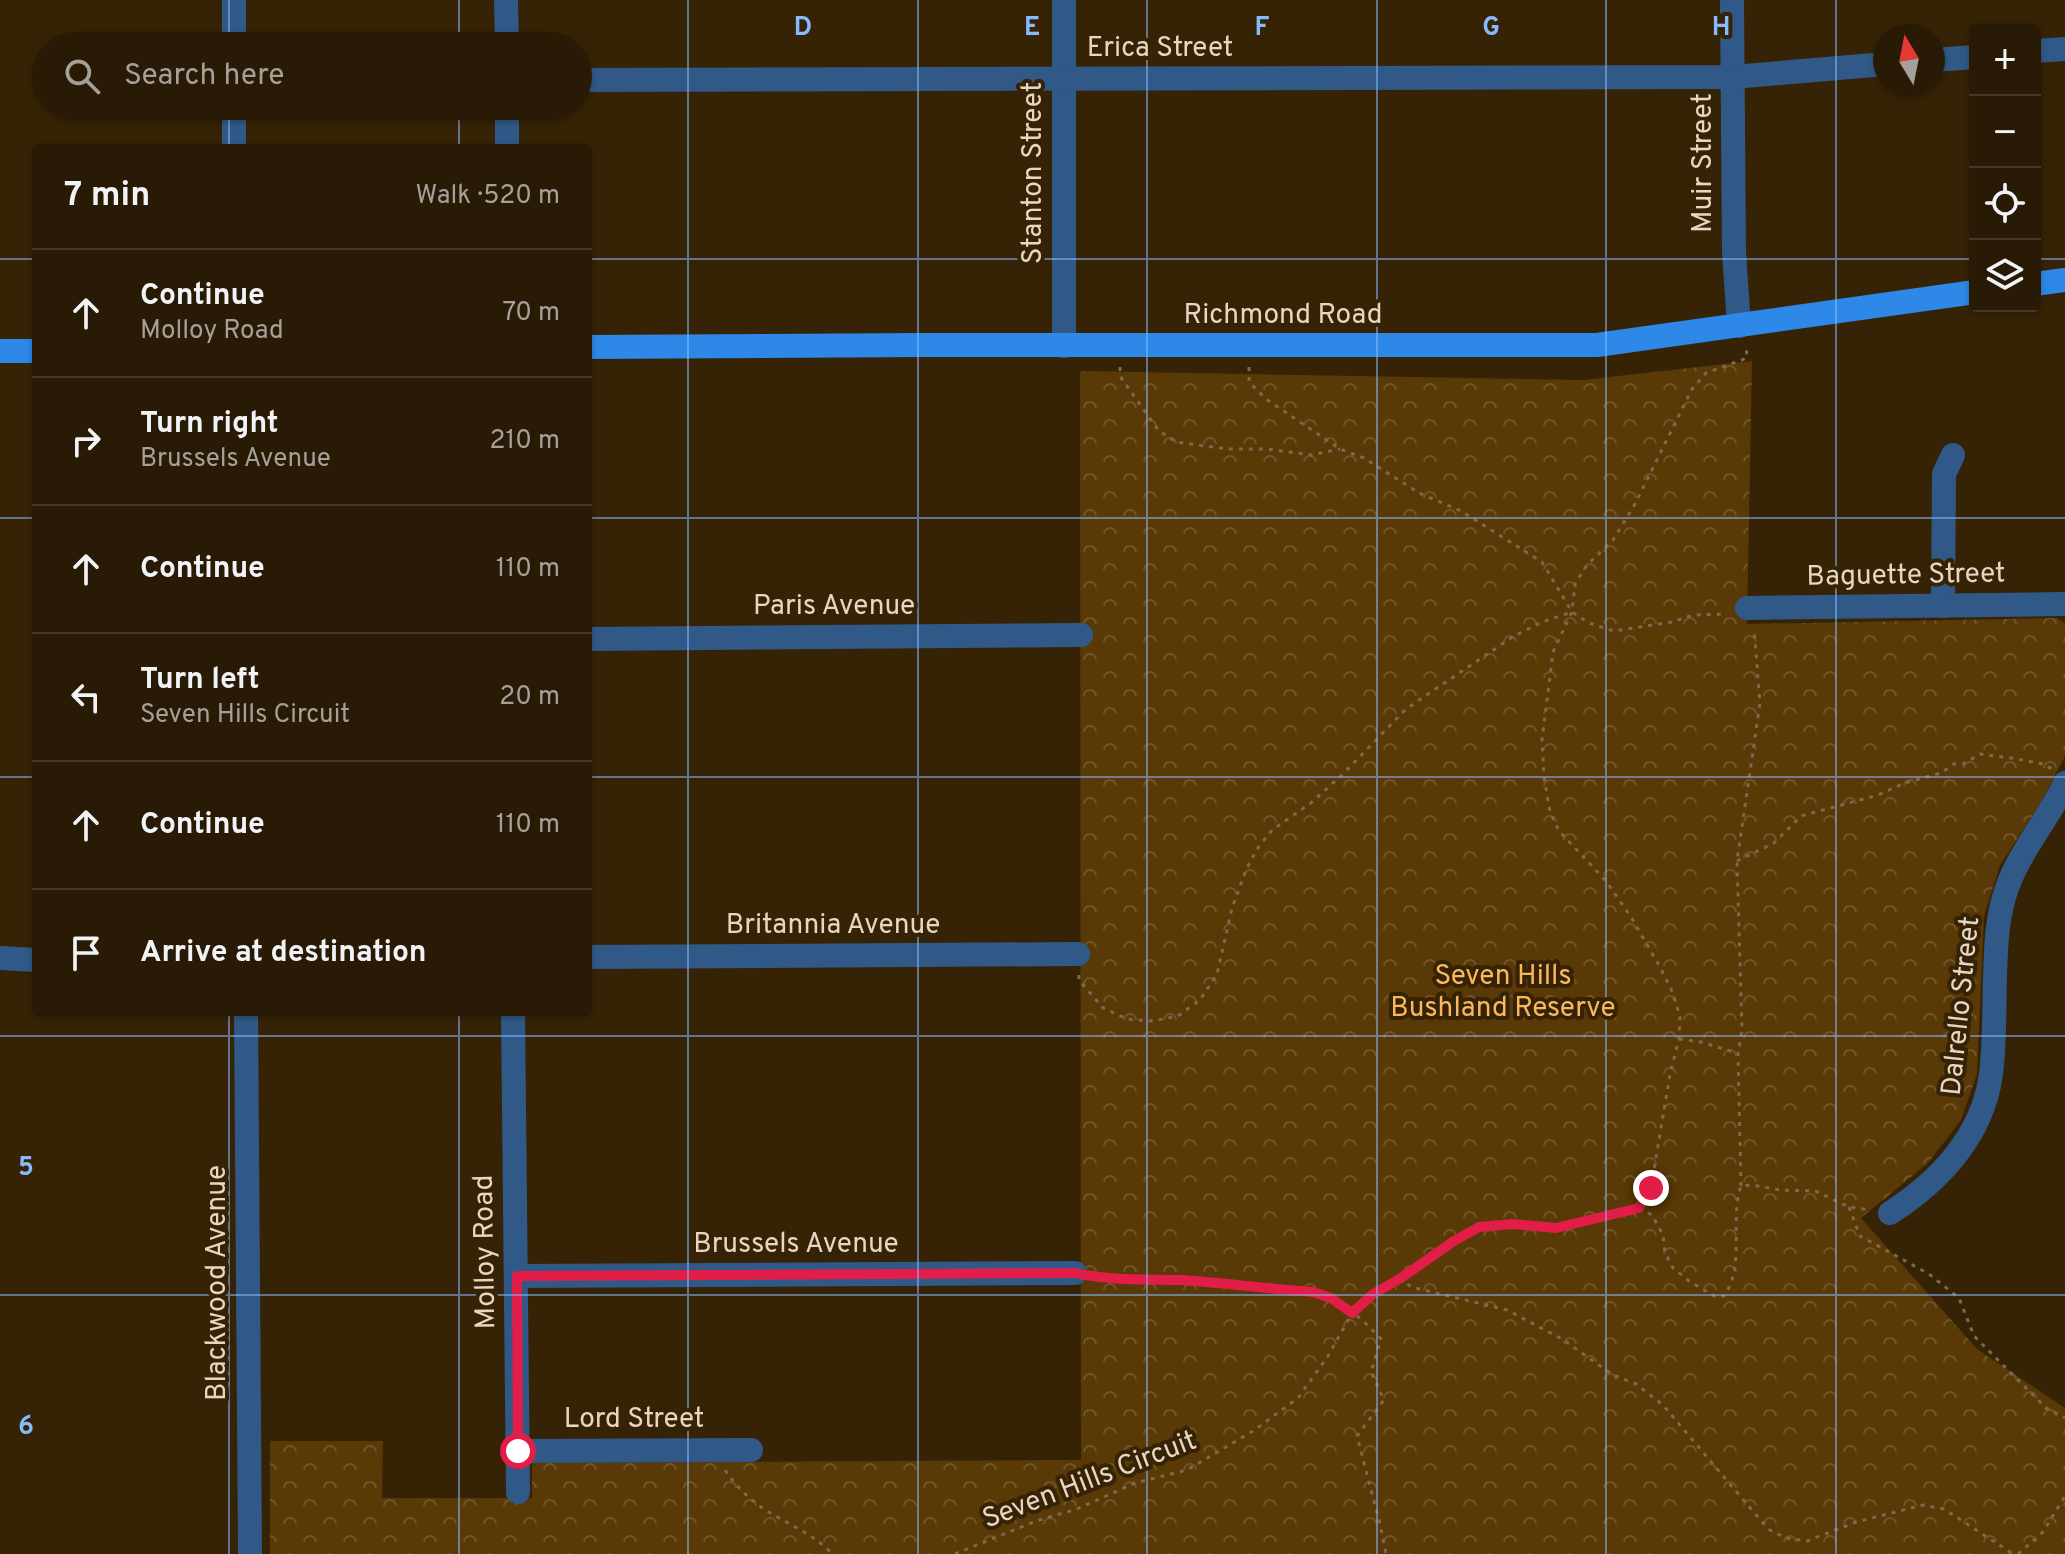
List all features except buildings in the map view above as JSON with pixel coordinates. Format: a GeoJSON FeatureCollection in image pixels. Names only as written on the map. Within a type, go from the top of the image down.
{"type":"FeatureCollection","features":[{"type":"Feature","properties":{"kind":"main road"},"geometry":{"type":"LineString","coordinates":[[2041,283],[2065,280]]}},
{"type":"Feature","properties":{"kind":"main road","name":"Richmond Road"},"geometry":{"type":"LineString","coordinates":[[592,347],[1597,345],[1969,293]]}},
{"type":"Feature","properties":{"kind":"main road"},"geometry":{"type":"LineString","coordinates":[[0,351],[32,351]]}},
{"type":"Feature","properties":{"kind":"street"},"geometry":{"type":"LineString","coordinates":[[234,0],[234,32]]}},
{"type":"Feature","properties":{"kind":"street"},"geometry":{"type":"LineString","coordinates":[[506,0],[507,32]]}},
{"type":"Feature","properties":{"kind":"street","name":"Stanton Street"},"geometry":{"type":"LineString","coordinates":[[1064,0],[1064,346]]}},
{"type":"Feature","properties":{"kind":"street","name":"Muir Street"},"geometry":{"type":"LineString","coordinates":[[1732,0],[1734,252],[1739,326]]}},
{"type":"Feature","properties":{"kind":"street"},"geometry":{"type":"LineString","coordinates":[[2041,51],[2065,49]]}},
{"type":"Feature","properties":{"kind":"street"},"geometry":{"type":"LineString","coordinates":[[1945,59],[1969,57]]}},
{"type":"Feature","properties":{"kind":"street","name":"Erica Street"},"geometry":{"type":"LineString","coordinates":[[592,80],[1733,77],[1873,65]]}},
{"type":"Feature","properties":{"kind":"street"},"geometry":{"type":"LineString","coordinates":[[234,120],[234,144]]}},
{"type":"Feature","properties":{"kind":"street"},"geometry":{"type":"LineString","coordinates":[[507,120],[507,144]]}},
{"type":"Feature","properties":{"kind":"street"},"geometry":{"type":"LineString","coordinates":[[1943,606],[1944,474],[1953,455]]}},
{"type":"Feature","properties":{"kind":"street","name":"Baguette Street"},"geometry":{"type":"LineString","coordinates":[[1747,608],[2065,604]]}},
{"type":"Feature","properties":{"kind":"street","name":"Paris Avenue"},"geometry":{"type":"LineString","coordinates":[[592,639],[1081,635]]}},
{"type":"Feature","properties":{"kind":"street","name":"Dalrello Street"},"geometry":{"type":"LineString","coordinates":[[1890,1213],[1938,1176],[1966,1142],[1983,1110],[1991,1074],[1997,931],[2008,885],[2060,792]]}},
{"type":"Feature","properties":{"kind":"street","name":"Britannia Avenue"},"geometry":{"type":"LineString","coordinates":[[592,957],[1078,954]]}},
{"type":"Feature","properties":{"kind":"street"},"geometry":{"type":"LineString","coordinates":[[0,958],[32,960]]}},
{"type":"Feature","properties":{"kind":"street","name":"Blackwood Avenue"},"geometry":{"type":"LineString","coordinates":[[246,1016],[250,1554]]}},
{"type":"Feature","properties":{"kind":"street","name":"Molloy Road"},"geometry":{"type":"LineString","coordinates":[[513,1016],[518,1492]]}},
{"type":"Feature","properties":{"kind":"street","name":"Brussels Avenue"},"geometry":{"type":"LineString","coordinates":[[517,1276],[1075,1273]]}},
{"type":"Feature","properties":{"kind":"street","name":"Lord Street"},"geometry":{"type":"LineString","coordinates":[[518,1451],[751,1450]]}},
{"type":"Feature","properties":{"kind":"path"},"geometry":{"type":"LineString","coordinates":[[1249,367],[1249,382],[1266,399],[1340,449],[1364,458],[1419,493],[1461,511],[1542,562],[1572,612],[1589,623],[1614,631],[1672,622],[1693,615],[1722,615],[1747,608],[1756,633],[1760,703],[1737,861],[1742,1030],[1738,1054],[1741,1186],[1735,1215],[1736,1261],[1730,1287],[1724,1296],[1716,1297],[1673,1268],[1665,1253],[1663,1235],[1652,1215],[1639,1208],[1651,1188],[1679,1039],[1680,1016],[1671,989],[1631,917],[1606,881],[1559,831],[1550,812],[1542,740],[1553,652],[1572,612],[1575,584],[1587,565],[1613,540],[1692,389],[1706,373],[1747,358],[1748,350],[1739,326]]}},
{"type":"Feature","properties":{"kind":"path"},"geometry":{"type":"LineString","coordinates":[[1120,367],[1120,376],[1158,430],[1176,442],[1311,455],[1340,449]]}},
{"type":"Feature","properties":{"kind":"path"},"geometry":{"type":"LineString","coordinates":[[1078,954],[1079,980],[1103,1008],[1127,1019],[1153,1021],[1178,1016],[1200,1000],[1217,974],[1232,908],[1246,870],[1272,830],[1311,803],[1406,709],[1514,636],[1572,612]]}},
{"type":"Feature","properties":{"kind":"path"},"geometry":{"type":"LineString","coordinates":[[1737,861],[1774,843],[1801,816],[1878,795],[1905,783],[1941,773],[1980,754],[2043,764],[2060,792]]}},
{"type":"Feature","properties":{"kind":"path"},"geometry":{"type":"LineString","coordinates":[[1679,1039],[1701,1042],[1738,1054]]}},
{"type":"Feature","properties":{"kind":"path"},"geometry":{"type":"LineString","coordinates":[[1741,1186],[1815,1191],[1849,1207],[1890,1213]]}},
{"type":"Feature","properties":{"kind":"path"},"geometry":{"type":"LineString","coordinates":[[1849,1207],[1860,1236],[1929,1274],[1959,1298],[1974,1336],[2046,1408],[2065,1418]]}},
{"type":"Feature","properties":{"kind":"path","name":"Seven Hills Circuit"},"geometry":{"type":"LineString","coordinates":[[955,1554],[1036,1521],[1077,1509],[1135,1483],[1187,1470],[1253,1431],[1298,1398],[1328,1356],[1352,1313],[1373,1294],[1479,1227],[1513,1224],[1556,1228],[1639,1208]]}},
{"type":"Feature","properties":{"kind":"path"},"geometry":{"type":"LineString","coordinates":[[1075,1273],[1313,1292],[1331,1298],[1368,1324],[1381,1339],[1371,1372],[1384,1400],[1357,1436],[1386,1554]]}},
{"type":"Feature","properties":{"kind":"path"},"geometry":{"type":"LineString","coordinates":[[1401,1278],[1411,1287],[1507,1310],[1562,1339],[1613,1375],[1636,1384],[1663,1405],[1695,1440],[1768,1529],[1786,1538],[1807,1541],[1856,1522],[1923,1505],[1944,1509],[2015,1554],[2043,1532],[2065,1496]]}},
{"type":"Feature","properties":{"kind":"path"},"geometry":{"type":"LineString","coordinates":[[712,1450],[735,1484],[762,1508],[823,1544],[832,1554]]}},
{"type":"Feature","properties":{"kind":"green space","name":"Seven Hills Bushland Reserve"},"geometry":{"type":"Polygon","coordinates":[[[1752,361],[1747,624],[2057,618],[2065,623],[2065,756],[2040,804],[2000,865],[1984,916],[1977,1074],[1961,1120],[1928,1163],[1861,1218],[1977,1349],[2065,1408],[2065,1554],[270,1554],[270,1441],[383,1441],[382,1498],[532,1498],[532,1463],[1081,1460],[1080,371],[1583,380],[1752,361]]]}},
{"type":"Feature","properties":{"kind":"route"},"geometry":{"type":"LineString","coordinates":[[518,1451],[517,1276],[1075,1273],[1313,1292],[1331,1298],[1352,1313],[1373,1294],[1479,1227],[1513,1224],[1556,1228],[1601,1219],[1639,1208],[1651,1188]]}}]}
